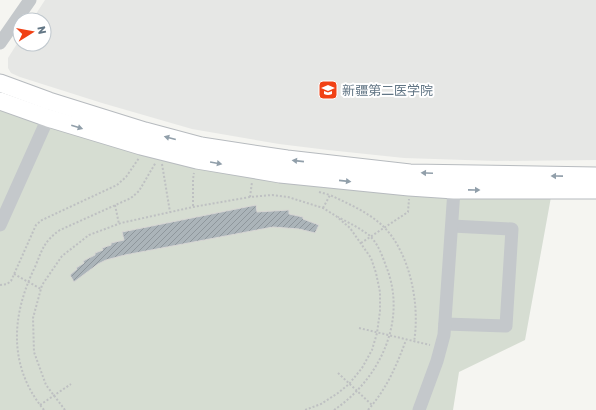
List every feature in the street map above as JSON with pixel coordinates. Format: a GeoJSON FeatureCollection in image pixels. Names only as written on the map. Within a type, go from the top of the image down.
{"type":"FeatureCollection","features":[{"type":"Feature","properties":{"kind":"main road"},"geometry":{"type":"LineString","coordinates":[[0,83],[49,101],[145,131],[200,146],[287,159],[410,173],[596,176]]}},
{"type":"Feature","properties":{"kind":"main road"},"geometry":{"type":"LineString","coordinates":[[0,101],[48,118],[141,146],[197,160],[280,174],[454,190],[596,190]]}},
{"type":"Feature","properties":{"kind":"street"},"geometry":{"type":"LineString","coordinates":[[0,43],[30,0]]}},
{"type":"Feature","properties":{"kind":"street"},"geometry":{"type":"LineString","coordinates":[[0,225],[48,118]]}},
{"type":"Feature","properties":{"kind":"street"},"geometry":{"type":"LineString","coordinates":[[419,410],[441,348],[444,335],[454,190]]}},
{"type":"Feature","properties":{"kind":"street"},"geometry":{"type":"LineString","coordinates":[[445,324],[506,326],[512,229],[452,226]]}},
{"type":"Feature","properties":{"kind":"path"},"geometry":{"type":"LineString","coordinates":[[0,285],[7,284],[11,281],[36,225],[42,220],[118,185],[126,177],[140,157]]}},
{"type":"Feature","properties":{"kind":"path"},"geometry":{"type":"LineString","coordinates":[[44,410],[24,377],[16,339],[18,314],[28,281],[45,243],[51,236],[60,230],[131,198],[139,191],[157,161]]}},
{"type":"Feature","properties":{"kind":"path"},"geometry":{"type":"LineString","coordinates":[[162,162],[170,212]]}},
{"type":"Feature","properties":{"kind":"path"},"geometry":{"type":"LineString","coordinates":[[250,197],[253,181]]}},
{"type":"Feature","properties":{"kind":"path"},"geometry":{"type":"LineString","coordinates":[[361,243],[408,212],[409,187]]}},
{"type":"Feature","properties":{"kind":"path"},"geometry":{"type":"LineString","coordinates":[[65,410],[46,385],[34,352],[33,318],[42,284],[62,256],[89,235],[119,224],[170,212],[250,197],[272,195],[288,197],[323,208],[354,225],[370,237],[381,253],[389,273],[393,293],[393,313],[389,336],[384,351],[368,380],[357,392],[334,410]]}},
{"type":"Feature","properties":{"kind":"path"},"geometry":{"type":"LineString","coordinates":[[323,208],[330,195],[355,207],[371,217],[384,227],[394,240],[405,261],[412,284],[416,308],[414,342]]}},
{"type":"Feature","properties":{"kind":"path"},"geometry":{"type":"LineString","coordinates":[[115,205],[119,224]]}},
{"type":"Feature","properties":{"kind":"path"},"geometry":{"type":"LineString","coordinates":[[305,410],[321,404],[349,384],[362,368],[372,350],[377,333],[380,311],[380,292],[371,258],[350,228],[336,216]]}},
{"type":"Feature","properties":{"kind":"path"},"geometry":{"type":"LineString","coordinates":[[14,274],[41,289]]}},
{"type":"Feature","properties":{"kind":"path"},"geometry":{"type":"LineString","coordinates":[[359,328],[441,348]]}},
{"type":"Feature","properties":{"kind":"path"},"geometry":{"type":"LineString","coordinates":[[368,410],[388,383],[397,365],[406,340]]}},
{"type":"Feature","properties":{"kind":"path"},"geometry":{"type":"LineString","coordinates":[[338,373],[372,405]]}},
{"type":"Feature","properties":{"kind":"path"},"geometry":{"type":"LineString","coordinates":[[40,405],[71,384]]}},
{"type":"Feature","properties":{"kind":"shaded area","name":"新疆第二医学院"},"geometry":{"type":"Polygon","coordinates":[[[45,0],[596,0],[596,160],[496,161],[404,158],[279,144],[192,129],[102,103],[11,73],[8,68],[8,58],[12,52],[52,52],[52,12],[37,12],[45,0]]]}},
{"type":"Feature","properties":{"kind":"shaded area"},"geometry":{"type":"Polygon","coordinates":[[[0,108],[283,182],[329,188],[389,193],[551,197],[525,340],[459,372],[453,410],[0,410],[0,108]]]}},
{"type":"Feature","properties":{"kind":"building"},"geometry":{"type":"Polygon","coordinates":[[[256,205],[257,212],[289,210],[289,214],[303,217],[303,219],[319,225],[315,233],[299,229],[273,227],[125,255],[106,260],[98,264],[74,282],[70,275],[77,269],[76,268],[84,263],[83,261],[95,255],[95,253],[103,250],[102,248],[111,245],[111,243],[124,240],[122,232],[256,205]]]}},
{"type":"Feature","properties":{"kind":"place","name":"新疆第二医学院"},"geometry":{"type":"Point","coordinates":[328,90]}}]}
